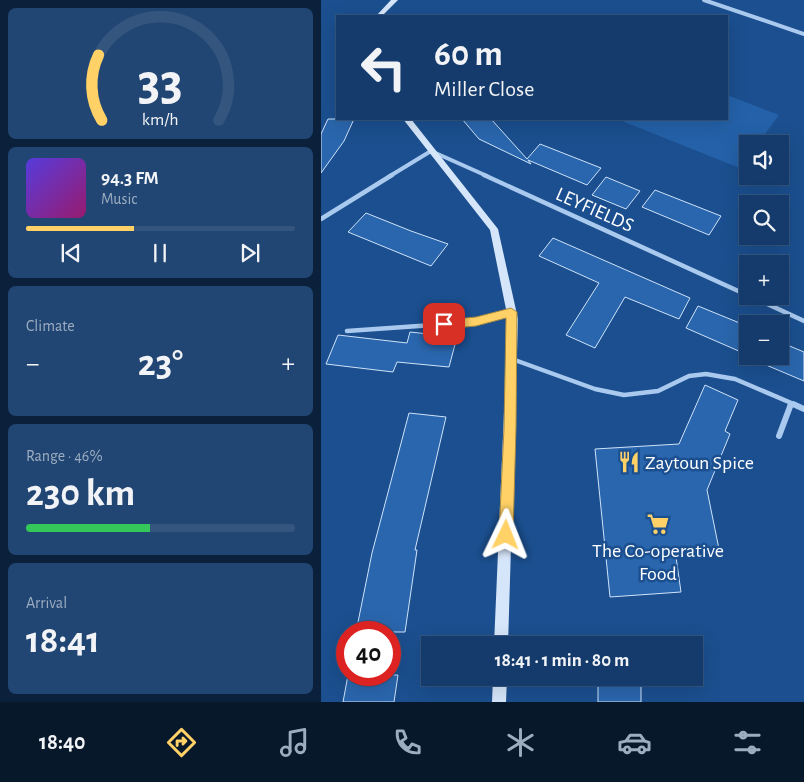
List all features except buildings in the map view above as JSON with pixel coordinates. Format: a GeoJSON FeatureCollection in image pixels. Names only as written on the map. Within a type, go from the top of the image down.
{"type":"FeatureCollection","features":[{"type":"Feature","properties":{"kind":"street"},"geometry":{"type":"LineString","coordinates":[[380,15],[395,0]]}},
{"type":"Feature","properties":{"kind":"street"},"geometry":{"type":"LineString","coordinates":[[704,0],[804,34]]}},
{"type":"Feature","properties":{"kind":"street"},"geometry":{"type":"LineString","coordinates":[[408,120],[494,229],[511,312],[512,359],[501,636]]}},
{"type":"Feature","properties":{"kind":"street"},"geometry":{"type":"LineString","coordinates":[[321,218],[431,151]]}},
{"type":"Feature","properties":{"kind":"street","name":"LEYFIELDS"},"geometry":{"type":"LineString","coordinates":[[431,151],[739,291]]}},
{"type":"Feature","properties":{"kind":"street","name":"LEYFIELDS"},"geometry":{"type":"LineString","coordinates":[[769,305],[804,321]]}},
{"type":"Feature","properties":{"kind":"street"},"geometry":{"type":"LineString","coordinates":[[347,331],[476,322],[511,312]]}},
{"type":"Feature","properties":{"kind":"street"},"geometry":{"type":"LineString","coordinates":[[512,359],[533,364],[581,386],[626,395],[661,390],[692,375],[712,374],[740,381],[804,409]]}},
{"type":"Feature","properties":{"kind":"street"},"geometry":{"type":"LineString","coordinates":[[779,436],[791,404]]}},
{"type":"Feature","properties":{"kind":"street"},"geometry":{"type":"LineString","coordinates":[[499,702],[500,686]]}},
{"type":"Feature","properties":{"kind":"shaded area"},"geometry":{"type":"Polygon","coordinates":[[[728,95],[779,115],[765,134],[739,135],[739,168],[620,120],[728,120],[728,95]]]}},
{"type":"Feature","properties":{"kind":"place","name":"Zaytoun Spice"},"geometry":{"type":"Point","coordinates":[629,462]}},
{"type":"Feature","properties":{"kind":"place","name":"The Co-operative Food"},"geometry":{"type":"Point","coordinates":[658,524]}},
{"type":"Feature","properties":{"kind":"route"},"geometry":{"type":"LineString","coordinates":[[444,324],[476,322],[511,312],[513,319],[506,535]]}}]}
